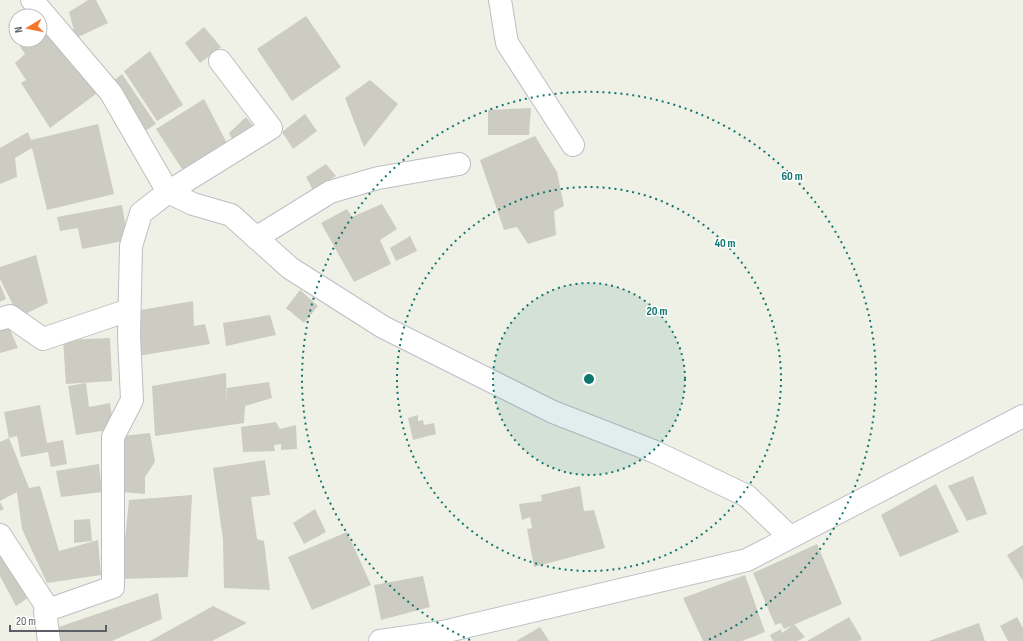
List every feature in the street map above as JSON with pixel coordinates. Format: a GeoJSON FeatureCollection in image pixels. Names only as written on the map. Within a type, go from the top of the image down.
{"type":"FeatureCollection","features":[{"type":"Feature","properties":{"kind":"street"},"geometry":{"type":"LineString","coordinates":[[32,0],[110,93],[168,192],[193,204],[231,215],[290,268],[383,327],[553,412],[653,451],[747,496],[790,537]]}},
{"type":"Feature","properties":{"kind":"street"},"geometry":{"type":"LineString","coordinates":[[500,0],[507,43],[573,145]]}},
{"type":"Feature","properties":{"kind":"street"},"geometry":{"type":"LineString","coordinates":[[50,641],[46,612],[113,587],[113,437],[132,400],[129,336],[131,246],[141,213],[168,192],[271,128],[220,61]]}},
{"type":"Feature","properties":{"kind":"street"},"geometry":{"type":"LineString","coordinates":[[256,238],[330,192],[378,178],[459,164]]}},
{"type":"Feature","properties":{"kind":"street"},"geometry":{"type":"LineString","coordinates":[[0,319],[10,316],[43,340],[129,310]]}},
{"type":"Feature","properties":{"kind":"street"},"geometry":{"type":"LineString","coordinates":[[380,641],[443,632],[747,560],[1023,416]]}},
{"type":"Feature","properties":{"kind":"street"},"geometry":{"type":"LineString","coordinates":[[0,535],[49,610]]}},
{"type":"Feature","properties":{"kind":"building"},"geometry":{"type":"Polygon","coordinates":[[[88,0],[96,0],[108,23],[76,38],[69,12],[88,0]]]}},
{"type":"Feature","properties":{"kind":"building"},"geometry":{"type":"Polygon","coordinates":[[[306,16],[341,67],[292,101],[257,49],[306,16]]]}},
{"type":"Feature","properties":{"kind":"building"},"geometry":{"type":"Polygon","coordinates":[[[204,27],[221,47],[200,63],[185,43],[204,27]]]}},
{"type":"Feature","properties":{"kind":"building"},"geometry":{"type":"Polygon","coordinates":[[[48,33],[71,52],[96,94],[50,128],[21,83],[26,80],[15,63],[25,54],[21,48],[48,48],[48,33]]]}},
{"type":"Feature","properties":{"kind":"building"},"geometry":{"type":"Polygon","coordinates":[[[150,51],[183,105],[157,121],[124,71],[150,51]]]}},
{"type":"Feature","properties":{"kind":"building"},"geometry":{"type":"Polygon","coordinates":[[[122,74],[156,124],[145,131],[113,81],[122,74]]]}},
{"type":"Feature","properties":{"kind":"building"},"geometry":{"type":"Polygon","coordinates":[[[370,80],[398,104],[364,147],[345,98],[370,80]]]}},
{"type":"Feature","properties":{"kind":"building"},"geometry":{"type":"Polygon","coordinates":[[[204,99],[230,149],[184,172],[156,129],[204,99]]]}},
{"type":"Feature","properties":{"kind":"building"},"geometry":{"type":"Polygon","coordinates":[[[531,108],[529,135],[488,135],[488,110],[531,108]]]}},
{"type":"Feature","properties":{"kind":"building"},"geometry":{"type":"Polygon","coordinates":[[[305,114],[317,131],[293,149],[282,132],[305,114]]]}},
{"type":"Feature","properties":{"kind":"building"},"geometry":{"type":"Polygon","coordinates":[[[246,117],[258,132],[236,147],[229,133],[246,117]]]}},
{"type":"Feature","properties":{"kind":"building"},"geometry":{"type":"Polygon","coordinates":[[[98,124],[114,194],[47,210],[32,148],[15,158],[17,177],[0,184],[0,148],[28,132],[31,140],[98,124]]]}},
{"type":"Feature","properties":{"kind":"building"},"geometry":{"type":"Polygon","coordinates":[[[535,136],[557,172],[564,206],[554,211],[556,235],[528,244],[517,227],[504,230],[480,160],[535,136]]]}},
{"type":"Feature","properties":{"kind":"building"},"geometry":{"type":"Polygon","coordinates":[[[326,164],[336,176],[313,190],[306,177],[326,164]]]}},
{"type":"Feature","properties":{"kind":"building"},"geometry":{"type":"Polygon","coordinates":[[[382,204],[397,229],[380,240],[391,264],[354,282],[321,223],[347,209],[352,217],[382,204]]]}},
{"type":"Feature","properties":{"kind":"building"},"geometry":{"type":"Polygon","coordinates":[[[122,205],[128,240],[82,249],[78,228],[60,231],[57,217],[122,205]]]}},
{"type":"Feature","properties":{"kind":"building"},"geometry":{"type":"Polygon","coordinates":[[[410,236],[417,251],[396,261],[390,248],[410,236]]]}},
{"type":"Feature","properties":{"kind":"building"},"geometry":{"type":"Polygon","coordinates":[[[36,255],[48,303],[19,317],[0,279],[0,267],[36,255]]]}},
{"type":"Feature","properties":{"kind":"building"},"geometry":{"type":"Polygon","coordinates":[[[0,284],[6,299],[0,302],[0,284]]]}},
{"type":"Feature","properties":{"kind":"building"},"geometry":{"type":"Polygon","coordinates":[[[300,290],[318,306],[304,323],[286,308],[300,290]]]}},
{"type":"Feature","properties":{"kind":"building"},"geometry":{"type":"Polygon","coordinates":[[[193,301],[194,326],[205,324],[210,344],[138,356],[135,311],[193,301]]]}},
{"type":"Feature","properties":{"kind":"building"},"geometry":{"type":"Polygon","coordinates":[[[270,315],[276,335],[226,346],[223,323],[270,315]]]}},
{"type":"Feature","properties":{"kind":"building"},"geometry":{"type":"Polygon","coordinates":[[[7,323],[18,348],[0,353],[0,325],[7,323]]]}},
{"type":"Feature","properties":{"kind":"building"},"geometry":{"type":"Polygon","coordinates":[[[110,338],[112,381],[66,384],[63,340],[110,338]]]}},
{"type":"Feature","properties":{"kind":"building"},"geometry":{"type":"Polygon","coordinates":[[[226,373],[227,406],[227,388],[269,382],[272,398],[245,406],[244,423],[155,436],[152,386],[226,373]]]}},
{"type":"Feature","properties":{"kind":"building"},"geometry":{"type":"Polygon","coordinates":[[[86,383],[89,407],[110,403],[114,429],[76,435],[68,386],[86,383]]]}},
{"type":"Feature","properties":{"kind":"building"},"geometry":{"type":"Polygon","coordinates":[[[40,405],[47,443],[63,440],[67,464],[51,467],[48,452],[21,457],[17,436],[9,438],[4,412],[40,405]]]}},
{"type":"Feature","properties":{"kind":"building"},"geometry":{"type":"Polygon","coordinates":[[[418,415],[418,421],[423,420],[424,425],[434,423],[436,434],[413,440],[408,418],[418,415]]]}},
{"type":"Feature","properties":{"kind":"building"},"geometry":{"type":"Polygon","coordinates":[[[276,422],[280,429],[296,425],[297,449],[281,450],[281,444],[274,445],[275,451],[243,452],[241,427],[276,422]]]}},
{"type":"Feature","properties":{"kind":"building"},"geometry":{"type":"Polygon","coordinates":[[[150,433],[155,462],[145,477],[145,494],[121,492],[122,436],[150,433]]]}},
{"type":"Feature","properties":{"kind":"building"},"geometry":{"type":"Polygon","coordinates":[[[9,438],[29,488],[40,486],[59,551],[98,540],[101,575],[47,583],[22,529],[17,492],[0,501],[0,442],[9,438]]]}},
{"type":"Feature","properties":{"kind":"building"},"geometry":{"type":"Polygon","coordinates":[[[265,460],[270,495],[251,497],[257,539],[264,541],[270,590],[224,588],[223,540],[213,468],[265,460]]]}},
{"type":"Feature","properties":{"kind":"building"},"geometry":{"type":"Polygon","coordinates":[[[99,464],[102,492],[61,497],[56,471],[99,464]]]}},
{"type":"Feature","properties":{"kind":"building"},"geometry":{"type":"Polygon","coordinates":[[[973,476],[987,514],[967,521],[948,486],[973,476]]]}},
{"type":"Feature","properties":{"kind":"building"},"geometry":{"type":"Polygon","coordinates":[[[936,484],[959,532],[900,557],[881,515],[936,484]]]}},
{"type":"Feature","properties":{"kind":"building"},"geometry":{"type":"Polygon","coordinates":[[[580,486],[584,511],[594,510],[605,548],[534,567],[527,529],[532,528],[530,517],[522,520],[519,504],[542,501],[541,495],[580,486]]]}},
{"type":"Feature","properties":{"kind":"building"},"geometry":{"type":"Polygon","coordinates":[[[192,495],[188,577],[121,579],[129,500],[192,495]]]}},
{"type":"Feature","properties":{"kind":"building"},"geometry":{"type":"Polygon","coordinates":[[[0,502],[4,509],[0,511],[0,502]]]}},
{"type":"Feature","properties":{"kind":"building"},"geometry":{"type":"Polygon","coordinates":[[[315,509],[326,532],[304,544],[293,523],[315,509]]]}},
{"type":"Feature","properties":{"kind":"building"},"geometry":{"type":"Polygon","coordinates":[[[90,519],[92,541],[74,543],[74,520],[90,519]]]}},
{"type":"Feature","properties":{"kind":"building"},"geometry":{"type":"Polygon","coordinates":[[[347,532],[371,585],[312,610],[288,557],[347,532]]]}},
{"type":"Feature","properties":{"kind":"building"},"geometry":{"type":"Polygon","coordinates":[[[817,544],[842,604],[784,629],[781,623],[775,625],[753,573],[817,544]]]}},
{"type":"Feature","properties":{"kind":"building"},"geometry":{"type":"Polygon","coordinates":[[[1023,545],[1023,581],[1007,555],[1023,545]]]}},
{"type":"Feature","properties":{"kind":"building"},"geometry":{"type":"Polygon","coordinates":[[[0,551],[35,593],[16,606],[0,576],[0,551]]]}},
{"type":"Feature","properties":{"kind":"building"},"geometry":{"type":"Polygon","coordinates":[[[745,575],[765,632],[742,641],[703,641],[683,598],[745,575]]]}},
{"type":"Feature","properties":{"kind":"building"},"geometry":{"type":"Polygon","coordinates":[[[423,576],[430,607],[381,620],[374,585],[423,576]]]}},
{"type":"Feature","properties":{"kind":"building"},"geometry":{"type":"Polygon","coordinates":[[[158,593],[162,619],[112,641],[60,641],[56,628],[158,593]]]}},
{"type":"Feature","properties":{"kind":"building"},"geometry":{"type":"Polygon","coordinates":[[[213,606],[247,623],[212,641],[150,641],[213,606]]]}},
{"type":"Feature","properties":{"kind":"building"},"geometry":{"type":"Polygon","coordinates":[[[849,617],[862,639],[859,641],[807,641],[849,617]]]}},
{"type":"Feature","properties":{"kind":"building"},"geometry":{"type":"Polygon","coordinates":[[[1017,617],[1023,628],[1023,641],[1008,641],[1000,626],[1017,617]]]}},
{"type":"Feature","properties":{"kind":"building"},"geometry":{"type":"Polygon","coordinates":[[[979,623],[985,641],[929,641],[979,623]]]}},
{"type":"Feature","properties":{"kind":"building"},"geometry":{"type":"Polygon","coordinates":[[[794,624],[805,637],[798,641],[773,641],[770,635],[781,629],[782,633],[794,624]]]}},
{"type":"Feature","properties":{"kind":"building"},"geometry":{"type":"Polygon","coordinates":[[[540,627],[549,641],[516,641],[540,627]]]}}]}
